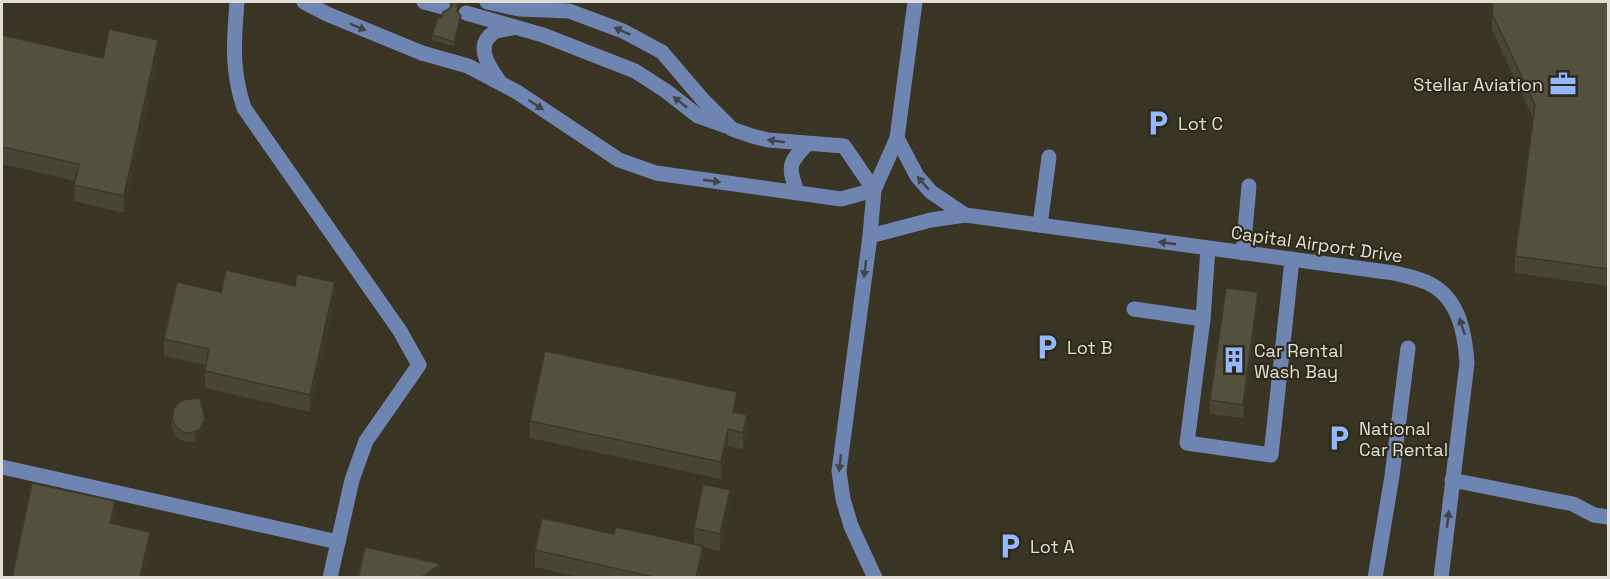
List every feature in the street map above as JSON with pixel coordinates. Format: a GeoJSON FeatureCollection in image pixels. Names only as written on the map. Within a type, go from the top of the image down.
{"type":"FeatureCollection","features":[{"type":"Feature","properties":{"kind":"street"},"geometry":{"type":"LineString","coordinates":[[237,2],[234,59],[236,85],[244,108],[400,331],[419,365],[366,441],[352,480],[330,578]]}},
{"type":"Feature","properties":{"kind":"street"},"geometry":{"type":"LineString","coordinates":[[304,2],[327,14],[422,53],[468,66],[555,117],[619,160],[656,174],[841,199],[874,190]]}},
{"type":"Feature","properties":{"kind":"street"},"geometry":{"type":"LineString","coordinates":[[424,2],[443,7]]}},
{"type":"Feature","properties":{"kind":"street"},"geometry":{"type":"LineString","coordinates":[[487,2],[519,9],[570,11],[623,31],[662,52],[703,100],[732,129]]}},
{"type":"Feature","properties":{"kind":"street"},"geometry":{"type":"LineString","coordinates":[[875,578],[851,526],[843,499],[839,471],[874,190],[897,138],[915,2]]}},
{"type":"Feature","properties":{"kind":"street"},"geometry":{"type":"LineString","coordinates":[[514,27],[519,9]]}},
{"type":"Feature","properties":{"kind":"street"},"geometry":{"type":"LineString","coordinates":[[466,13],[543,35],[635,70],[698,116],[732,129],[760,138],[844,146],[874,190]]}},
{"type":"Feature","properties":{"kind":"street"},"geometry":{"type":"LineString","coordinates":[[501,84],[484,57],[486,41],[493,32],[514,27]]}},
{"type":"Feature","properties":{"kind":"street","name":"Capital Airport Drive"},"geometry":{"type":"LineString","coordinates":[[897,138],[917,176],[931,192],[965,215]]}},
{"type":"Feature","properties":{"kind":"street"},"geometry":{"type":"LineString","coordinates":[[797,192],[790,168],[793,159],[807,144]]}},
{"type":"Feature","properties":{"kind":"street"},"geometry":{"type":"LineString","coordinates":[[1040,225],[1049,157]]}},
{"type":"Feature","properties":{"kind":"street"},"geometry":{"type":"LineString","coordinates":[[1243,253],[1249,186]]}},
{"type":"Feature","properties":{"kind":"street","name":"Capital Airport Drive"},"geometry":{"type":"LineString","coordinates":[[870,236],[931,219],[965,215],[1394,273],[1432,285],[1450,301],[1460,319],[1466,338],[1467,363],[1441,578]]}},
{"type":"Feature","properties":{"kind":"street"},"geometry":{"type":"LineString","coordinates":[[1208,249],[1203,319],[1187,443],[1271,455],[1292,260]]}},
{"type":"Feature","properties":{"kind":"street"},"geometry":{"type":"LineString","coordinates":[[1134,309],[1203,319]]}},
{"type":"Feature","properties":{"kind":"street"},"geometry":{"type":"LineString","coordinates":[[1375,578],[1392,476],[1408,348]]}},
{"type":"Feature","properties":{"kind":"street"},"geometry":{"type":"LineString","coordinates":[[2,467],[338,542]]}},
{"type":"Feature","properties":{"kind":"street"},"geometry":{"type":"LineString","coordinates":[[1452,480],[1573,504],[1594,514],[1608,517]]}},
{"type":"Feature","properties":{"kind":"building"},"geometry":{"type":"Polygon","coordinates":[[[452,2],[459,2],[457,11],[461,16],[454,42],[432,35],[438,17],[441,18],[452,2]]]}},
{"type":"Feature","properties":{"kind":"building"},"geometry":{"type":"Polygon","coordinates":[[[1493,2],[1608,2],[1608,269],[1515,256],[1535,105],[1492,13],[1493,2]]]}},
{"type":"Feature","properties":{"kind":"building"},"geometry":{"type":"Polygon","coordinates":[[[109,29],[158,40],[124,196],[74,185],[79,164],[2,147],[2,35],[103,58],[109,29]]]}},
{"type":"Feature","properties":{"kind":"building"},"geometry":{"type":"Polygon","coordinates":[[[226,270],[295,286],[297,274],[335,282],[310,395],[205,371],[209,349],[164,339],[177,282],[221,292],[226,270]]]}},
{"type":"Feature","properties":{"kind":"building","name":"Car Rental Wash Bay"},"geometry":{"type":"Polygon","coordinates":[[[1226,288],[1258,292],[1243,405],[1210,400],[1226,288]]]}},
{"type":"Feature","properties":{"kind":"building"},"geometry":{"type":"Polygon","coordinates":[[[545,351],[737,392],[733,412],[747,415],[743,433],[728,429],[721,462],[530,421],[545,351]]]}},
{"type":"Feature","properties":{"kind":"building"},"geometry":{"type":"Polygon","coordinates":[[[200,398],[205,419],[200,429],[185,433],[176,427],[172,418],[174,408],[183,400],[200,398]]]}},
{"type":"Feature","properties":{"kind":"building"},"geometry":{"type":"Polygon","coordinates":[[[32,483],[115,501],[110,523],[150,532],[140,578],[12,578],[32,483]]]}},
{"type":"Feature","properties":{"kind":"building"},"geometry":{"type":"Polygon","coordinates":[[[703,484],[730,490],[720,534],[694,528],[703,484]]]}},
{"type":"Feature","properties":{"kind":"building"},"geometry":{"type":"Polygon","coordinates":[[[542,518],[614,534],[616,527],[703,546],[696,578],[658,578],[535,550],[542,518]]]}},
{"type":"Feature","properties":{"kind":"building"},"geometry":{"type":"Polygon","coordinates":[[[365,547],[441,564],[420,578],[358,578],[365,547]]]}},
{"type":"Feature","properties":{"kind":"place","name":"Stellar Aviation"},"geometry":{"type":"Point","coordinates":[1563,84]}},
{"type":"Feature","properties":{"kind":"place","name":"Lot C"},"geometry":{"type":"Point","coordinates":[1158,123]}},
{"type":"Feature","properties":{"kind":"place","name":"Lot B"},"geometry":{"type":"Point","coordinates":[1047,347]}},
{"type":"Feature","properties":{"kind":"place","name":"Car Rental Wash Bay"},"geometry":{"type":"Point","coordinates":[1234,360]}},
{"type":"Feature","properties":{"kind":"place","name":"National Car Rental"},"geometry":{"type":"Point","coordinates":[1339,438]}},
{"type":"Feature","properties":{"kind":"place","name":"Lot A"},"geometry":{"type":"Point","coordinates":[1010,546]}}]}
